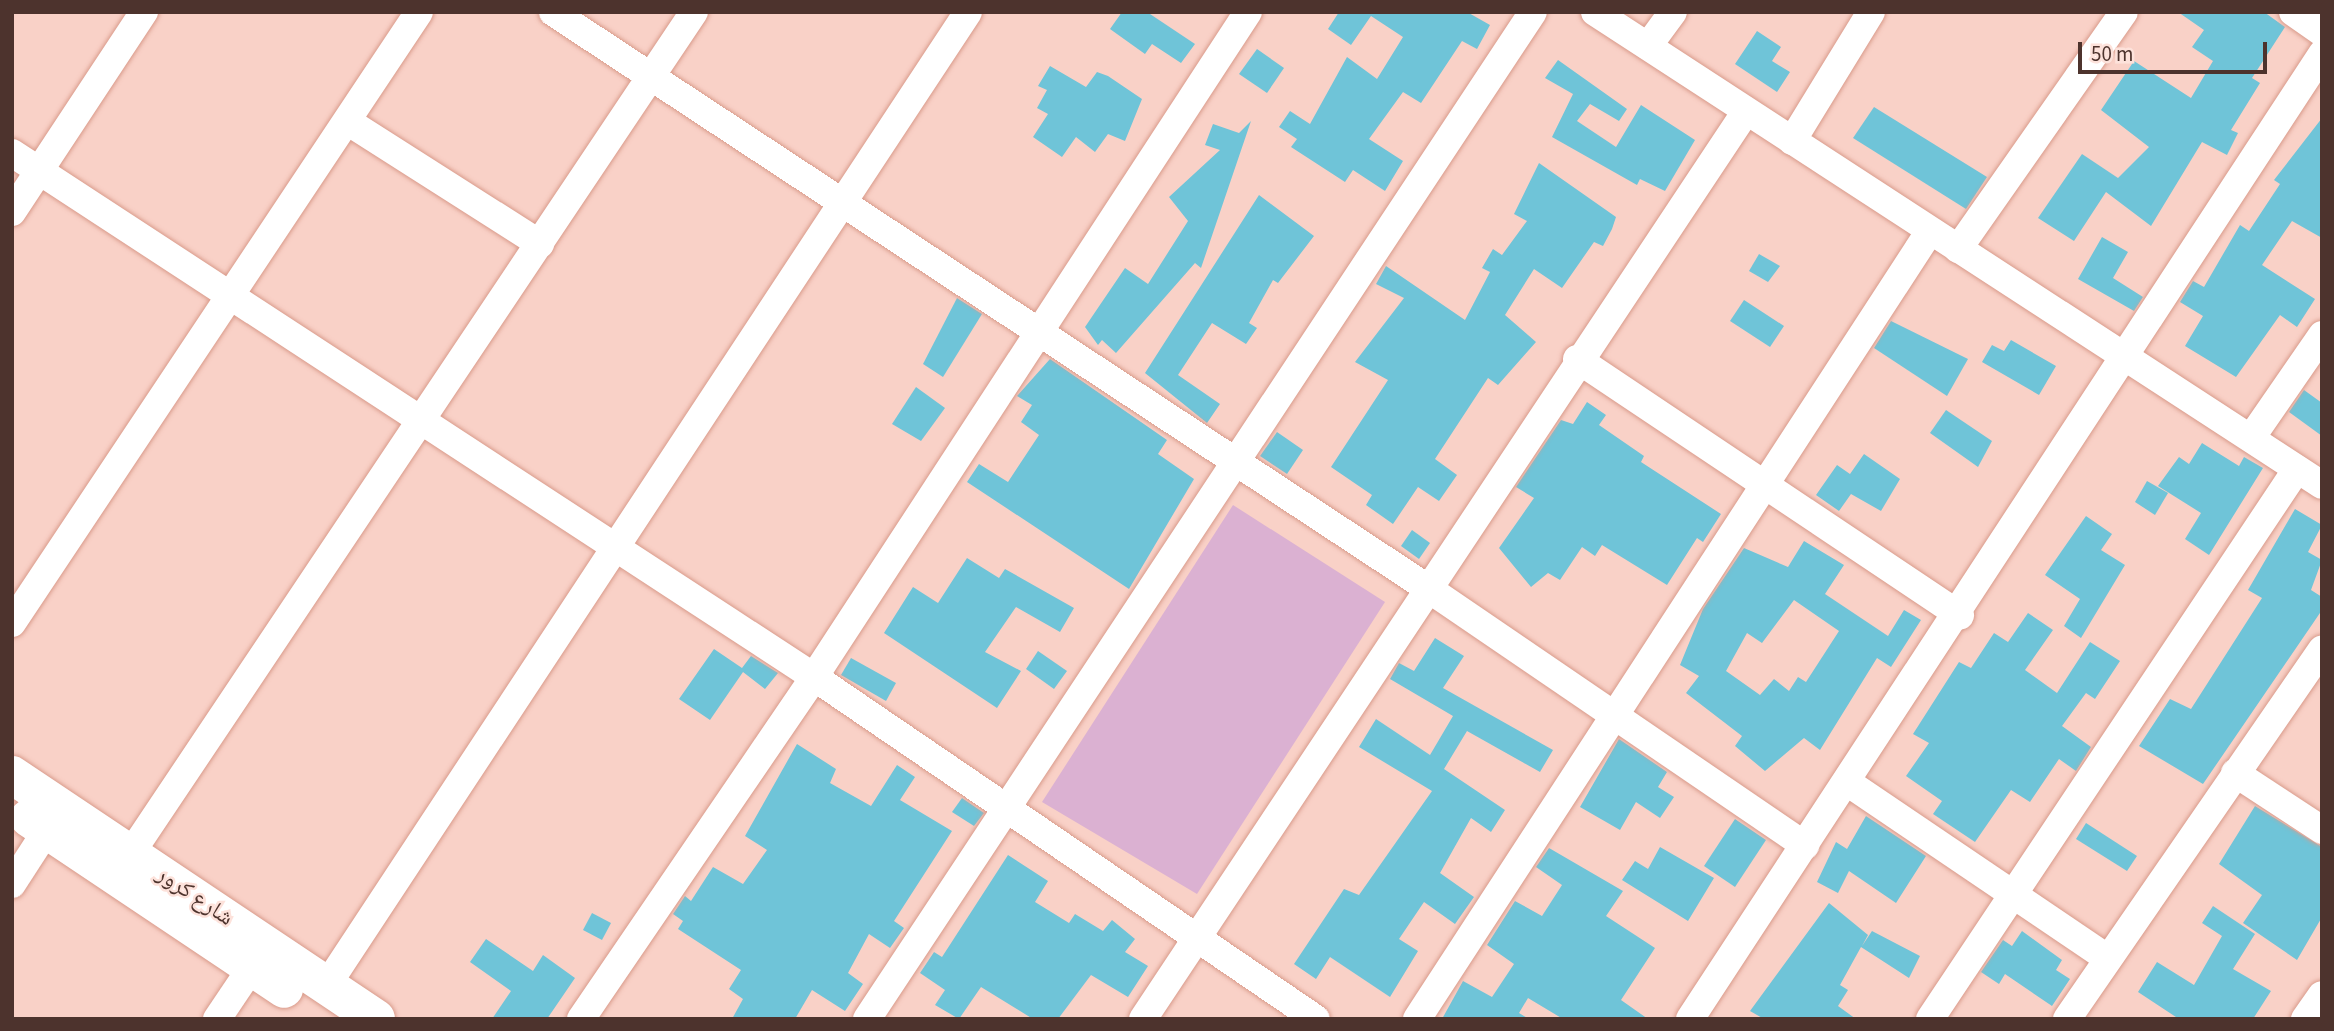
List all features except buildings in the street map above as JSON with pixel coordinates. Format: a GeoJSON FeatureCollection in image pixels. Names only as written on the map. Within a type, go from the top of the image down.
{"type":"FeatureCollection","features":[{"type":"Feature","properties":{"kind":"main road","name":"شارع كرور"},"geometry":{"type":"LineString","coordinates":[[12,775],[131,853],[328,1002]]}},
{"type":"Feature","properties":{"kind":"main road","name":"شارع كرور"},"geometry":{"type":"LineString","coordinates":[[12,808],[252,967],[328,1002],[376,1019]]}},
{"type":"Feature","properties":{"kind":"street"},"geometry":{"type":"LineString","coordinates":[[12,212],[144,12]]}},
{"type":"Feature","properties":{"kind":"street"},"geometry":{"type":"LineString","coordinates":[[12,623],[419,12]]}},
{"type":"Feature","properties":{"kind":"street"},"geometry":{"type":"LineString","coordinates":[[553,12],[1426,587],[1805,846]]}},
{"type":"Feature","properties":{"kind":"street"},"geometry":{"type":"LineString","coordinates":[[131,853],[695,12]]}},
{"type":"Feature","properties":{"kind":"street"},"geometry":{"type":"LineString","coordinates":[[328,1002],[612,544],[968,12]]}},
{"type":"Feature","properties":{"kind":"street"},"geometry":{"type":"LineString","coordinates":[[581,1019],[814,677],[1248,12]]}},
{"type":"Feature","properties":{"kind":"street"},"geometry":{"type":"LineString","coordinates":[[867,1019],[1533,12]]}},
{"type":"Feature","properties":{"kind":"street"},"geometry":{"type":"LineString","coordinates":[[1595,12],[1745,113],[2322,485]]}},
{"type":"Feature","properties":{"kind":"street"},"geometry":{"type":"LineString","coordinates":[[1647,46],[1672,12]]}},
{"type":"Feature","properties":{"kind":"street"},"geometry":{"type":"LineString","coordinates":[[1792,141],[1871,12]]}},
{"type":"Feature","properties":{"kind":"street"},"geometry":{"type":"LineString","coordinates":[[1958,249],[2124,12]]}},
{"type":"Feature","properties":{"kind":"street"},"geometry":{"type":"LineString","coordinates":[[1690,1019],[2128,359],[2321,52],[2293,12]]}},
{"type":"Feature","properties":{"kind":"street"},"geometry":{"type":"LineString","coordinates":[[1143,1019],[1577,359],[1745,113]]}},
{"type":"Feature","properties":{"kind":"street"},"geometry":{"type":"LineString","coordinates":[[347,121],[540,244]]}},
{"type":"Feature","properties":{"kind":"street"},"geometry":{"type":"LineString","coordinates":[[12,153],[229,299],[422,419],[814,677],[1316,1019]]}},
{"type":"Feature","properties":{"kind":"street"},"geometry":{"type":"LineString","coordinates":[[1417,1019],[1765,489],[1930,231]]}},
{"type":"Feature","properties":{"kind":"street"},"geometry":{"type":"LineString","coordinates":[[2251,438],[2322,335]]}},
{"type":"Feature","properties":{"kind":"street"},"geometry":{"type":"LineString","coordinates":[[1577,359],[1765,489],[1960,615]]}},
{"type":"Feature","properties":{"kind":"street"},"geometry":{"type":"LineString","coordinates":[[1930,1019],[2297,469]]}},
{"type":"Feature","properties":{"kind":"street"},"geometry":{"type":"LineString","coordinates":[[2067,1019],[2322,650]]}},
{"type":"Feature","properties":{"kind":"street"},"geometry":{"type":"LineString","coordinates":[[2235,773],[2322,830]]}},
{"type":"Feature","properties":{"kind":"street"},"geometry":{"type":"LineString","coordinates":[[1847,782],[2108,960]]}},
{"type":"Feature","properties":{"kind":"street"},"geometry":{"type":"LineString","coordinates":[[12,884],[47,830]]}},
{"type":"Feature","properties":{"kind":"street"},"geometry":{"type":"LineString","coordinates":[[217,1019],[252,967]]}},
{"type":"Feature","properties":{"kind":"street"},"geometry":{"type":"LineString","coordinates":[[2305,1019],[2322,995]]}},
{"type":"Feature","properties":{"kind":"shaded area"},"geometry":{"type":"Polygon","coordinates":[[[1233,505],[1385,602],[1197,894],[1042,802],[1233,505]]]}}]}
